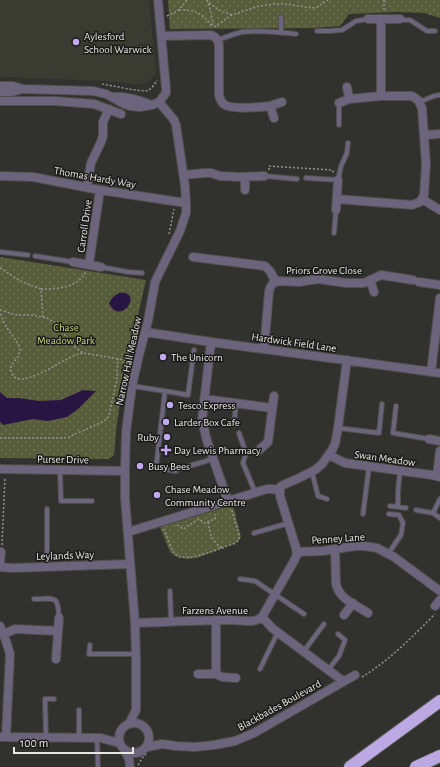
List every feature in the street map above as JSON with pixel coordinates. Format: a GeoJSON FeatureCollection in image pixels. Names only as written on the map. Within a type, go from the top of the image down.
{"type":"FeatureCollection","features":[{"type":"Feature","properties":{"kind":"highway"},"geometry":{"type":"LineString","coordinates":[[350,767],[440,701]]}},
{"type":"Feature","properties":{"kind":"highway"},"geometry":{"type":"LineString","coordinates":[[416,767],[440,756]]}},
{"type":"Feature","properties":{"kind":"street"},"geometry":{"type":"LineString","coordinates":[[0,86],[13,86],[23,89],[100,92],[130,106],[140,107],[155,103],[166,93],[158,0]]}},
{"type":"Feature","properties":{"kind":"street"},"geometry":{"type":"LineString","coordinates":[[368,19],[400,20]]}},
{"type":"Feature","properties":{"kind":"street"},"geometry":{"type":"LineString","coordinates":[[381,20],[381,96]]}},
{"type":"Feature","properties":{"kind":"street"},"geometry":{"type":"LineString","coordinates":[[162,36],[215,36],[218,40],[219,46],[219,95],[221,102],[224,105],[254,108],[270,106],[282,102]]}},
{"type":"Feature","properties":{"kind":"street"},"geometry":{"type":"LineString","coordinates":[[347,87],[349,99]]}},
{"type":"Feature","properties":{"kind":"street"},"geometry":{"type":"LineString","coordinates":[[0,92],[11,92],[23,89]]}},
{"type":"Feature","properties":{"kind":"street"},"geometry":{"type":"LineString","coordinates":[[337,199],[412,205],[416,204],[420,202],[424,195],[426,164],[422,108],[420,102],[415,98],[409,96],[381,96],[349,99],[339,102]]}},
{"type":"Feature","properties":{"kind":"street"},"geometry":{"type":"LineString","coordinates":[[2,101],[54,101],[94,104],[121,114]]}},
{"type":"Feature","properties":{"kind":"street","name":"Narrow Hall Meadow"},"geometry":{"type":"LineString","coordinates":[[142,725],[136,710],[135,623],[125,498],[126,432],[132,386],[148,321],[155,282],[180,231],[186,213],[184,175],[176,125],[174,120],[155,103]]}},
{"type":"Feature","properties":{"kind":"street"},"geometry":{"type":"LineString","coordinates":[[270,106],[274,118]]}},
{"type":"Feature","properties":{"kind":"street"},"geometry":{"type":"LineString","coordinates":[[87,187],[91,164],[103,136],[103,122],[109,109]]}},
{"type":"Feature","properties":{"kind":"street"},"geometry":{"type":"LineString","coordinates":[[424,135],[440,134]]}},
{"type":"Feature","properties":{"kind":"street"},"geometry":{"type":"LineString","coordinates":[[184,175],[204,172],[220,176],[264,176]]}},
{"type":"Feature","properties":{"kind":"street","name":"Thomas Hardy Way"},"geometry":{"type":"LineString","coordinates":[[0,176],[33,178],[186,203]]}},
{"type":"Feature","properties":{"kind":"street"},"geometry":{"type":"LineString","coordinates":[[245,176],[246,190]]}},
{"type":"Feature","properties":{"kind":"street"},"geometry":{"type":"LineString","coordinates":[[336,210],[338,180]]}},
{"type":"Feature","properties":{"kind":"street","name":"Carroll Drive"},"geometry":{"type":"LineString","coordinates":[[89,264],[100,190]]}},
{"type":"Feature","properties":{"kind":"street"},"geometry":{"type":"LineString","coordinates":[[422,199],[440,210]]}},
{"type":"Feature","properties":{"kind":"street"},"geometry":{"type":"LineString","coordinates":[[193,257],[265,266],[270,271],[276,282]]}},
{"type":"Feature","properties":{"kind":"street","name":"Carroll Drive"},"geometry":{"type":"LineString","coordinates":[[73,262],[101,267]]}},
{"type":"Feature","properties":{"kind":"street","name":"Priors Grove Close"},"geometry":{"type":"LineString","coordinates":[[264,349],[269,292],[272,285],[276,282],[299,282],[318,279],[356,283],[364,282],[381,275],[440,285]]}},
{"type":"Feature","properties":{"kind":"street","name":"Priors Grove Close"},"geometry":{"type":"LineString","coordinates":[[370,280],[374,292]]}},
{"type":"Feature","properties":{"kind":"street"},"geometry":{"type":"LineString","coordinates":[[436,372],[440,298]]}},
{"type":"Feature","properties":{"kind":"street","name":"Hardwick Field Lane"},"geometry":{"type":"LineString","coordinates":[[145,332],[436,372]]}},
{"type":"Feature","properties":{"kind":"street"},"geometry":{"type":"LineString","coordinates":[[211,342],[202,420],[207,442],[228,501]]}},
{"type":"Feature","properties":{"kind":"street"},"geometry":{"type":"LineString","coordinates":[[262,617],[295,559],[297,552],[279,490],[283,484],[312,472],[322,464],[335,444],[347,360]]}},
{"type":"Feature","properties":{"kind":"street"},"geometry":{"type":"LineString","coordinates":[[258,451],[268,442],[274,396]]}},
{"type":"Feature","properties":{"kind":"street"},"geometry":{"type":"LineString","coordinates":[[204,399],[272,408]]}},
{"type":"Feature","properties":{"kind":"street"},"geometry":{"type":"LineString","coordinates":[[429,439],[440,441]]}},
{"type":"Feature","properties":{"kind":"street"},"geometry":{"type":"LineString","coordinates":[[438,477],[440,451]]}},
{"type":"Feature","properties":{"kind":"street","name":"Swan Meadow"},"geometry":{"type":"LineString","coordinates":[[329,455],[345,463],[438,477]]}},
{"type":"Feature","properties":{"kind":"street","name":"Purser Drive"},"geometry":{"type":"LineString","coordinates":[[3,469],[125,471]]}},
{"type":"Feature","properties":{"kind":"street"},"geometry":{"type":"LineString","coordinates":[[128,532],[256,493],[272,489],[279,490]]}},
{"type":"Feature","properties":{"kind":"street","name":"Penney Lane"},"geometry":{"type":"LineString","coordinates":[[297,552],[323,551],[356,546],[377,548],[388,554],[440,591]]}},
{"type":"Feature","properties":{"kind":"street"},"geometry":{"type":"LineString","coordinates":[[335,549],[337,590],[341,595],[368,613]]}},
{"type":"Feature","properties":{"kind":"street"},"geometry":{"type":"LineString","coordinates":[[0,563],[1,552]]}},
{"type":"Feature","properties":{"kind":"street","name":"Leylands Way"},"geometry":{"type":"LineString","coordinates":[[0,567],[12,568],[130,564]]}},
{"type":"Feature","properties":{"kind":"street"},"geometry":{"type":"LineString","coordinates":[[344,615],[353,603]]}},
{"type":"Feature","properties":{"kind":"street","name":"Farzens Avenue"},"geometry":{"type":"LineString","coordinates":[[135,623],[216,620],[254,621],[259,620],[262,617],[269,626],[343,681]]}},
{"type":"Feature","properties":{"kind":"street"},"geometry":{"type":"LineString","coordinates":[[56,659],[59,618]]}},
{"type":"Feature","properties":{"kind":"street"},"geometry":{"type":"LineString","coordinates":[[216,620],[216,674]]}},
{"type":"Feature","properties":{"kind":"street"},"geometry":{"type":"LineString","coordinates":[[58,631],[15,629],[2,636],[10,654],[3,737],[99,738],[119,743],[129,758],[130,767]]}},
{"type":"Feature","properties":{"kind":"street"},"geometry":{"type":"LineString","coordinates":[[198,674],[216,674],[222,677],[236,678]]}},
{"type":"Feature","properties":{"kind":"street","name":"Blackbades Boulevard"},"geometry":{"type":"LineString","coordinates":[[147,747],[162,744],[195,747],[226,743],[244,737],[254,733],[343,681],[357,676]]}},
{"type":"Feature","properties":{"kind":"street","name":"Narrow Hall Meadow"},"geometry":{"type":"LineString","coordinates":[[129,724],[136,710]]}},
{"type":"Feature","properties":{"kind":"street"},"geometry":{"type":"LineString","coordinates":[[119,743],[122,728],[129,724],[138,723],[145,727],[149,733],[162,744]]}},
{"type":"Feature","properties":{"kind":"street"},"geometry":{"type":"LineString","coordinates":[[99,738],[120,732]]}},
{"type":"Feature","properties":{"kind":"street"},"geometry":{"type":"LineString","coordinates":[[125,751],[129,753],[138,753],[144,750],[147,747],[149,733]]}},
{"type":"Feature","properties":{"kind":"street"},"geometry":{"type":"LineString","coordinates":[[130,767],[138,753]]}},
{"type":"Feature","properties":{"kind":"lane"},"geometry":{"type":"LineString","coordinates":[[281,17],[281,33]]}},
{"type":"Feature","properties":{"kind":"lane"},"geometry":{"type":"LineString","coordinates":[[317,31],[342,30],[356,22],[368,19]]}},
{"type":"Feature","properties":{"kind":"lane"},"geometry":{"type":"LineString","coordinates":[[400,20],[410,20],[427,31],[435,31]]}},
{"type":"Feature","properties":{"kind":"lane"},"geometry":{"type":"LineString","coordinates":[[218,40],[243,32],[296,34]]}},
{"type":"Feature","properties":{"kind":"lane"},"geometry":{"type":"LineString","coordinates":[[420,102],[440,95]]}},
{"type":"Feature","properties":{"kind":"lane"},"geometry":{"type":"LineString","coordinates":[[339,102],[339,125]]}},
{"type":"Feature","properties":{"kind":"lane"},"geometry":{"type":"LineString","coordinates":[[306,178],[338,180],[341,166],[347,153],[348,143]]}},
{"type":"Feature","properties":{"kind":"lane"},"geometry":{"type":"LineString","coordinates":[[264,176],[297,179]]}},
{"type":"Feature","properties":{"kind":"lane"},"geometry":{"type":"LineString","coordinates":[[334,233],[336,210]]}},
{"type":"Feature","properties":{"kind":"lane"},"geometry":{"type":"LineString","coordinates":[[0,252],[28,255]]}},
{"type":"Feature","properties":{"kind":"lane"},"geometry":{"type":"LineString","coordinates":[[35,256],[73,262]]}},
{"type":"Feature","properties":{"kind":"lane"},"geometry":{"type":"LineString","coordinates":[[101,267],[142,273]]}},
{"type":"Feature","properties":{"kind":"lane"},"geometry":{"type":"LineString","coordinates":[[132,386],[188,395],[194,350]]}},
{"type":"Feature","properties":{"kind":"lane"},"geometry":{"type":"LineString","coordinates":[[165,391],[156,468],[178,470],[213,459]]}},
{"type":"Feature","properties":{"kind":"lane"},"geometry":{"type":"LineString","coordinates":[[234,425],[236,403]]}},
{"type":"Feature","properties":{"kind":"lane"},"geometry":{"type":"LineString","coordinates":[[338,428],[379,433],[382,404]]}},
{"type":"Feature","properties":{"kind":"lane"},"geometry":{"type":"LineString","coordinates":[[396,406],[393,432],[429,439]]}},
{"type":"Feature","properties":{"kind":"lane"},"geometry":{"type":"LineString","coordinates":[[239,433],[246,453],[243,463],[256,493]]}},
{"type":"Feature","properties":{"kind":"lane"},"geometry":{"type":"LineString","coordinates":[[363,514],[369,467]]}},
{"type":"Feature","properties":{"kind":"lane"},"geometry":{"type":"LineString","coordinates":[[60,470],[61,501],[92,501]]}},
{"type":"Feature","properties":{"kind":"lane"},"geometry":{"type":"LineString","coordinates":[[398,507],[400,471]]}},
{"type":"Feature","properties":{"kind":"lane"},"geometry":{"type":"LineString","coordinates":[[312,472],[318,496],[327,499]]}},
{"type":"Feature","properties":{"kind":"lane"},"geometry":{"type":"LineString","coordinates":[[433,514],[440,500]]}},
{"type":"Feature","properties":{"kind":"lane"},"geometry":{"type":"LineString","coordinates":[[390,506],[406,508]]}},
{"type":"Feature","properties":{"kind":"lane"},"geometry":{"type":"LineString","coordinates":[[47,509],[47,567]]}},
{"type":"Feature","properties":{"kind":"lane"},"geometry":{"type":"LineString","coordinates":[[416,510],[433,514],[440,518]]}},
{"type":"Feature","properties":{"kind":"lane"},"geometry":{"type":"LineString","coordinates":[[388,554],[401,535],[403,523],[399,515],[389,514]]}},
{"type":"Feature","properties":{"kind":"lane"},"geometry":{"type":"LineString","coordinates":[[254,533],[289,523]]}},
{"type":"Feature","properties":{"kind":"lane"},"geometry":{"type":"LineString","coordinates":[[240,579],[255,581],[304,614]]}},
{"type":"Feature","properties":{"kind":"lane"},"geometry":{"type":"LineString","coordinates":[[170,591],[170,622]]}},
{"type":"Feature","properties":{"kind":"lane"},"geometry":{"type":"LineString","coordinates":[[34,600],[54,599],[57,602],[59,618]]}},
{"type":"Feature","properties":{"kind":"lane"},"geometry":{"type":"LineString","coordinates":[[304,651],[324,624]]}},
{"type":"Feature","properties":{"kind":"lane"},"geometry":{"type":"LineString","coordinates":[[260,669],[278,632]]}},
{"type":"Feature","properties":{"kind":"lane"},"geometry":{"type":"LineString","coordinates":[[328,670],[339,656],[346,640],[338,634]]}},
{"type":"Feature","properties":{"kind":"lane"},"geometry":{"type":"LineString","coordinates":[[90,645],[90,654],[136,654]]}},
{"type":"Feature","properties":{"kind":"lane"},"geometry":{"type":"LineString","coordinates":[[46,737],[45,699],[54,699]]}},
{"type":"Feature","properties":{"kind":"lane"},"geometry":{"type":"LineString","coordinates":[[78,710],[79,737]]}},
{"type":"Feature","properties":{"kind":"lane"},"geometry":{"type":"LineString","coordinates":[[98,767],[99,738]]}},
{"type":"Feature","properties":{"kind":"path"},"geometry":{"type":"LineString","coordinates":[[160,20],[179,10],[187,0]]}},
{"type":"Feature","properties":{"kind":"path"},"geometry":{"type":"LineString","coordinates":[[213,28],[232,15],[259,6],[275,4],[296,5],[312,8],[317,7],[328,0]]}},
{"type":"Feature","properties":{"kind":"path"},"geometry":{"type":"LineString","coordinates":[[381,20],[384,15],[384,0]]}},
{"type":"Feature","properties":{"kind":"path"},"geometry":{"type":"LineString","coordinates":[[208,1],[213,28]]}},
{"type":"Feature","properties":{"kind":"path"},"geometry":{"type":"LineString","coordinates":[[208,1],[219,10],[232,15]]}},
{"type":"Feature","properties":{"kind":"path"},"geometry":{"type":"LineString","coordinates":[[179,10],[191,10],[200,14],[207,19],[213,28]]}},
{"type":"Feature","properties":{"kind":"path"},"geometry":{"type":"LineString","coordinates":[[99,84],[136,90],[149,90],[155,84],[158,76]]}},
{"type":"Feature","properties":{"kind":"path"},"geometry":{"type":"LineString","coordinates":[[264,176],[269,172],[269,166],[332,170],[334,173],[334,178],[338,180]]}},
{"type":"Feature","properties":{"kind":"path"},"geometry":{"type":"LineString","coordinates":[[0,268],[22,282],[41,289],[60,288],[74,283],[84,276],[88,270],[89,264]]}},
{"type":"Feature","properties":{"kind":"path"},"geometry":{"type":"LineString","coordinates":[[41,289],[43,317]]}},
{"type":"Feature","properties":{"kind":"path"},"geometry":{"type":"LineString","coordinates":[[0,310],[16,315],[32,315],[47,318],[54,322],[76,348],[83,353]]}},
{"type":"Feature","properties":{"kind":"path"},"geometry":{"type":"LineString","coordinates":[[0,314],[7,328],[19,345],[20,350],[18,356],[10,366],[11,373],[18,380],[36,375],[66,359],[83,353],[134,360]]}},
{"type":"Feature","properties":{"kind":"path"},"geometry":{"type":"LineString","coordinates":[[0,438],[64,438],[107,419],[116,387],[118,359]]}},
{"type":"Feature","properties":{"kind":"path"},"geometry":{"type":"LineString","coordinates":[[1,552],[3,469]]}},
{"type":"Feature","properties":{"kind":"path"},"geometry":{"type":"LineString","coordinates":[[161,522],[172,550],[177,556],[194,557],[236,543],[240,538],[228,501]]}},
{"type":"Feature","properties":{"kind":"path"},"geometry":{"type":"LineString","coordinates":[[174,518],[178,526],[183,528],[199,520],[204,523],[208,522],[215,519],[215,505]]}},
{"type":"Feature","properties":{"kind":"path"},"geometry":{"type":"LineString","coordinates":[[208,522],[209,533],[216,544],[222,548]]}},
{"type":"Feature","properties":{"kind":"path"},"geometry":{"type":"LineString","coordinates":[[357,676],[381,664],[408,642],[437,612],[438,603]]}},
{"type":"Feature","properties":{"kind":"shaded area","name":"Aylesford School Warwick"},"geometry":{"type":"Polygon","coordinates":[[[0,0],[149,0],[156,74],[141,85],[109,81],[0,77],[0,0]]]}},
{"type":"Feature","properties":{"kind":"shaded area"},"geometry":{"type":"Polygon","coordinates":[[[119,293],[127,294],[130,297],[130,301],[124,310],[119,312],[114,310],[109,303],[113,297],[119,293]]]}},
{"type":"Feature","properties":{"kind":"shaded area"},"geometry":{"type":"Polygon","coordinates":[[[83,390],[96,391],[78,409],[67,417],[48,421],[33,419],[3,425],[0,422],[0,392],[7,398],[39,401],[61,400],[83,390]]]}},
{"type":"Feature","properties":{"kind":"green space"},"geometry":{"type":"Polygon","coordinates":[[[168,0],[440,0],[440,18],[424,13],[398,12],[349,14],[340,26],[312,28],[170,29],[168,0]]]}},
{"type":"Feature","properties":{"kind":"green space","name":"Chase Meadow Park"},"geometry":{"type":"Polygon","coordinates":[[[0,257],[146,280],[123,381],[114,455],[109,459],[0,458],[0,257]]]}},
{"type":"Feature","properties":{"kind":"green space"},"geometry":{"type":"Polygon","coordinates":[[[233,505],[241,537],[238,542],[197,558],[187,559],[175,556],[170,552],[160,527],[233,505]]]}},
{"type":"Feature","properties":{"kind":"place","name":"Aylesford School Warwick"},"geometry":{"type":"Point","coordinates":[76,42]}},
{"type":"Feature","properties":{"kind":"place","name":"The Unicorn"},"geometry":{"type":"Point","coordinates":[163,357]}},
{"type":"Feature","properties":{"kind":"place","name":"Tesco Express"},"geometry":{"type":"Point","coordinates":[170,405]}},
{"type":"Feature","properties":{"kind":"place","name":"Larder Box Cafe"},"geometry":{"type":"Point","coordinates":[166,422]}},
{"type":"Feature","properties":{"kind":"place","name":"Ruby"},"geometry":{"type":"Point","coordinates":[167,437]}},
{"type":"Feature","properties":{"kind":"place","name":"Day Lewis Pharmacy"},"geometry":{"type":"Point","coordinates":[166,450]}},
{"type":"Feature","properties":{"kind":"place","name":"Busy Bees"},"geometry":{"type":"Point","coordinates":[140,466]}},
{"type":"Feature","properties":{"kind":"place","name":"Chase Meadow Community Centre"},"geometry":{"type":"Point","coordinates":[157,495]}}]}
